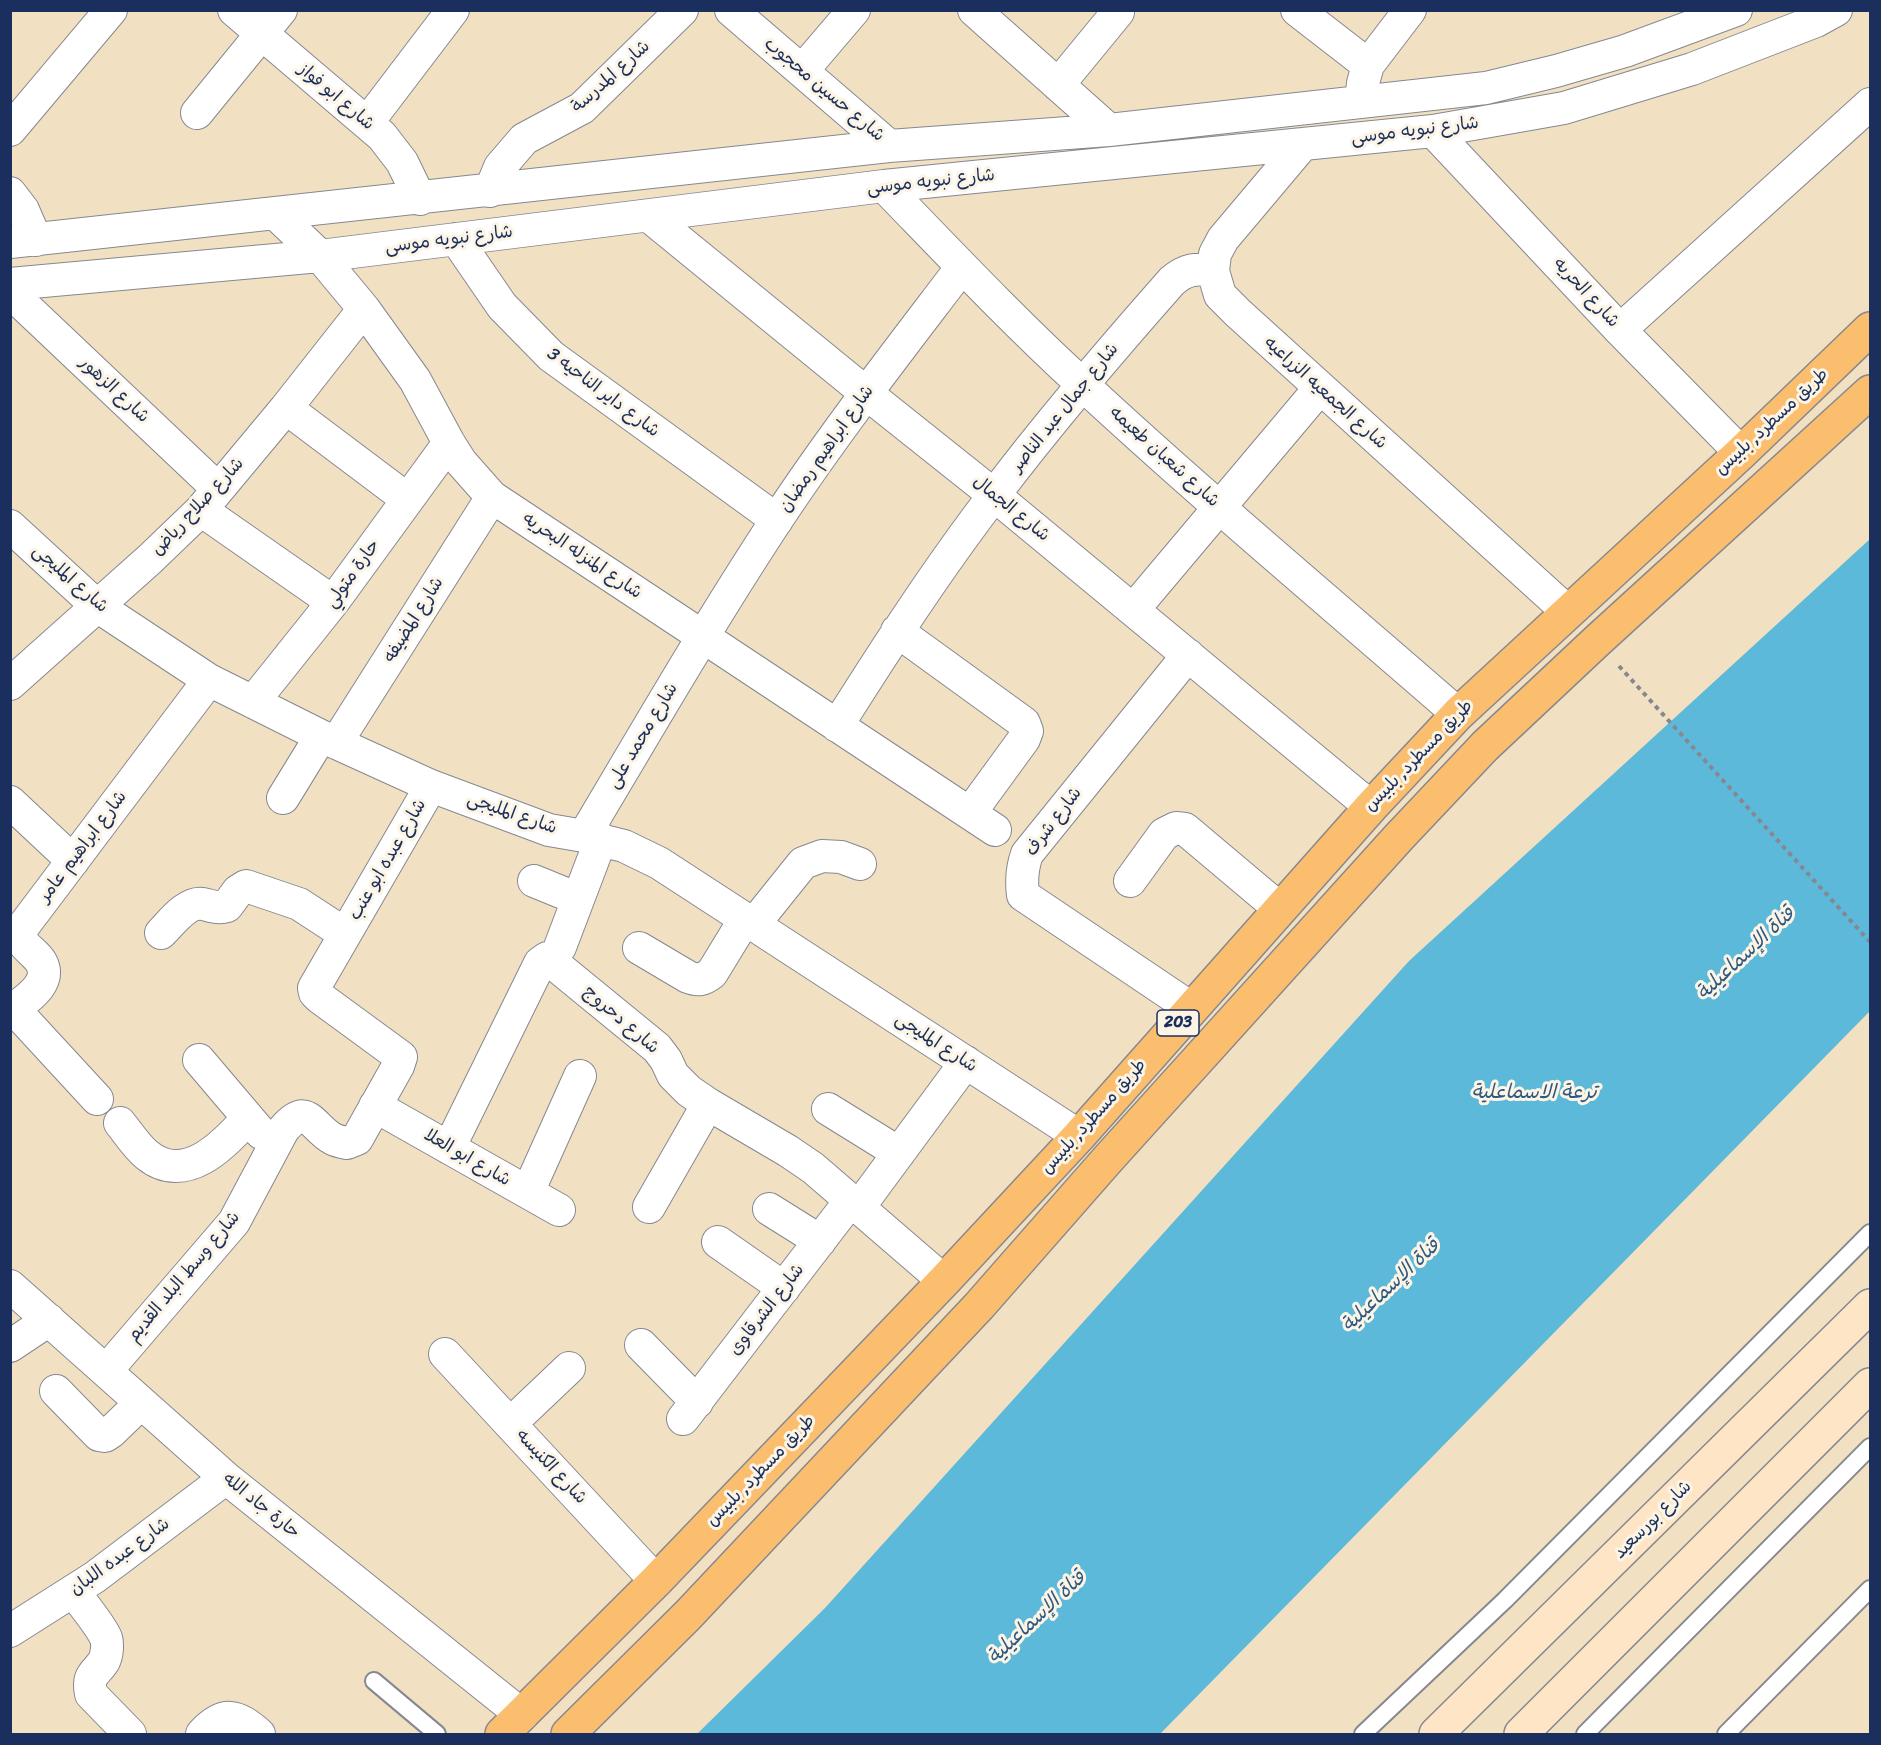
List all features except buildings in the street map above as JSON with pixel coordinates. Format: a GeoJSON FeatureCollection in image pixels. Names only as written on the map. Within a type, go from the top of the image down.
{"type":"FeatureCollection","features":[{"type":"Feature","properties":{"kind":"main road","name":"طريق مسطرد, بلبيس"},"geometry":{"type":"LineString","coordinates":[[512,1725],[656,1581],[944,1281],[1079,1136],[1371,807],[1458,714],[1741,453],[1870,329]]}},
{"type":"Feature","properties":{"kind":"main road","name":"203"},"geometry":{"type":"LineString","coordinates":[[568,1734],[688,1616],[979,1305],[1399,837],[1485,747],[1598,640],[1870,392]]}},
{"type":"Feature","properties":{"kind":"main road","name":"شارع بورسعيد"},"geometry":{"type":"LineString","coordinates":[[1436,1734],[1870,1306]]}},
{"type":"Feature","properties":{"kind":"main road"},"geometry":{"type":"LineString","coordinates":[[1521,1734],[1870,1385]]}},
{"type":"Feature","properties":{"kind":"street"},"geometry":{"type":"LineString","coordinates":[[10,130],[111,10]]}},
{"type":"Feature","properties":{"kind":"street","name":"شارع ابو فواز"},"geometry":{"type":"LineString","coordinates":[[234,10],[271,22],[382,136],[402,162],[420,199]]}},
{"type":"Feature","properties":{"kind":"street"},"geometry":{"type":"LineString","coordinates":[[367,123],[453,10]]}},
{"type":"Feature","properties":{"kind":"street","name":"شارع حسين محجوب"},"geometry":{"type":"LineString","coordinates":[[731,10],[889,146]]}},
{"type":"Feature","properties":{"kind":"street"},"geometry":{"type":"LineString","coordinates":[[802,71],[854,10]]}},
{"type":"Feature","properties":{"kind":"street"},"geometry":{"type":"LineString","coordinates":[[974,10],[1006,21],[1058,85],[1109,130]]}},
{"type":"Feature","properties":{"kind":"street"},"geometry":{"type":"LineString","coordinates":[[1297,10],[1368,65]]}},
{"type":"Feature","properties":{"kind":"street"},"geometry":{"type":"LineString","coordinates":[[1361,102],[1368,65],[1410,10]]}},
{"type":"Feature","properties":{"kind":"street","name":"شارع نبويه موسى"},"geometry":{"type":"LineString","coordinates":[[23,241],[889,146],[1109,130],[1496,85],[1625,51],[1702,17],[1736,10]]}},
{"type":"Feature","properties":{"kind":"street","name":"شارع نبويه موسى"},"geometry":{"type":"LineString","coordinates":[[10,284],[320,256],[884,186],[1433,131],[1575,105],[1692,69],[1816,21],[1836,10]]}},
{"type":"Feature","properties":{"kind":"street"},"geometry":{"type":"LineString","coordinates":[[1058,85],[1118,12]]}},
{"type":"Feature","properties":{"kind":"street","name":"شارع المدرسة"},"geometry":{"type":"LineString","coordinates":[[490,191],[500,167],[524,139],[582,108],[667,15]]}},
{"type":"Feature","properties":{"kind":"street"},"geometry":{"type":"LineString","coordinates":[[197,113],[271,22]]}},
{"type":"Feature","properties":{"kind":"street"},"geometry":{"type":"LineString","coordinates":[[1620,330],[1870,104]]}},
{"type":"Feature","properties":{"kind":"street","name":"شارع الحريه"},"geometry":{"type":"LineString","coordinates":[[1433,131],[1620,330],[1741,453]]}},
{"type":"Feature","properties":{"kind":"street"},"geometry":{"type":"LineString","coordinates":[[1213,271],[1215,254],[1223,239],[1303,144]]}},
{"type":"Feature","properties":{"kind":"street","name":"شارع شعبان طعيمه"},"geometry":{"type":"LineString","coordinates":[[884,186],[962,267],[1082,384],[1458,714]]}},
{"type":"Feature","properties":{"kind":"street"},"geometry":{"type":"LineString","coordinates":[[10,193],[23,210],[23,241]]}},
{"type":"Feature","properties":{"kind":"street","name":"شارع المنزله البحريه"},"geometry":{"type":"LineString","coordinates":[[276,214],[320,256],[391,344],[415,380],[461,462],[492,497],[982,822],[1024,739],[1027,731],[1024,723],[897,631]]}},
{"type":"Feature","properties":{"kind":"street","name":"شارع الجمال"},"geometry":{"type":"LineString","coordinates":[[649,216],[994,495],[1371,807]]}},
{"type":"Feature","properties":{"kind":"street","name":"شارع داير الناحيه 3"},"geometry":{"type":"LineString","coordinates":[[456,239],[502,306],[551,356],[777,520]]}},
{"type":"Feature","properties":{"kind":"street","name":"شارع ابراهيم رمضان"},"geometry":{"type":"LineString","coordinates":[[702,637],[777,520],[866,393],[962,267]]}},
{"type":"Feature","properties":{"kind":"street","name":"شارع جمال عبد الناصر"},"geometry":{"type":"LineString","coordinates":[[837,726],[897,631],[994,495],[1082,384],[1172,280],[1183,272],[1198,268],[1213,271]]}},
{"type":"Feature","properties":{"kind":"street","name":"شارع الجمعيه الزراعيه"},"geometry":{"type":"LineString","coordinates":[[1213,271],[1220,295],[1568,612]]}},
{"type":"Feature","properties":{"kind":"street","name":"شارع الزهور"},"geometry":{"type":"LineString","coordinates":[[10,292],[209,499],[333,602]]}},
{"type":"Feature","properties":{"kind":"street","name":"شارع صلاح رياض"},"geometry":{"type":"LineString","coordinates":[[10,684],[150,559],[209,499],[286,408],[364,309]]}},
{"type":"Feature","properties":{"kind":"street"},"geometry":{"type":"LineString","coordinates":[[1133,610],[1320,388]]}},
{"type":"Feature","properties":{"kind":"street"},"geometry":{"type":"LineString","coordinates":[[286,408],[407,499]]}},
{"type":"Feature","properties":{"kind":"street","name":"حارة متولي"},"geometry":{"type":"LineString","coordinates":[[253,702],[333,602],[449,443]]}},
{"type":"Feature","properties":{"kind":"street","name":"شارع المضيفه"},"geometry":{"type":"LineString","coordinates":[[283,798],[329,739],[492,497]]}},
{"type":"Feature","properties":{"kind":"street","name":"شارع المليجى"},"geometry":{"type":"LineString","coordinates":[[10,526],[97,606],[209,680],[431,786],[549,830],[624,846],[659,863],[1079,1136]]}},
{"type":"Feature","properties":{"kind":"street","name":"شارع محمد على"},"geometry":{"type":"LineString","coordinates":[[560,947],[578,899],[593,838],[702,637]]}},
{"type":"Feature","properties":{"kind":"street","name":"شارع شرف"},"geometry":{"type":"LineString","coordinates":[[1188,655],[1027,854],[1022,867],[1021,881],[1023,895],[1191,1008]]}},
{"type":"Feature","properties":{"kind":"street","name":"شارع ابراهيم عامر"},"geometry":{"type":"LineString","coordinates":[[12,1010],[38,989],[44,972],[40,961],[15,934],[22,928],[209,680]]}},
{"type":"Feature","properties":{"kind":"street","name":"شارع عبده ابو عنب"},"geometry":{"type":"LineString","coordinates":[[375,1106],[401,1057],[319,997],[315,993],[315,983],[431,786]]}},
{"type":"Feature","properties":{"kind":"street"},"geometry":{"type":"LineString","coordinates":[[10,802],[73,861]]}},
{"type":"Feature","properties":{"kind":"street"},"geometry":{"type":"LineString","coordinates":[[1130,881],[1164,834],[1176,828],[1185,830],[1280,909]]}},
{"type":"Feature","properties":{"kind":"street"},"geometry":{"type":"LineString","coordinates":[[639,948],[696,980],[705,979],[712,973],[749,922],[803,863],[822,856],[841,857],[860,864]]}},
{"type":"Feature","properties":{"kind":"street"},"geometry":{"type":"LineString","coordinates":[[534,881],[578,899]]}},
{"type":"Feature","properties":{"kind":"street","name":"شارع عبده ابو عنب"},"geometry":{"type":"LineString","coordinates":[[161,933],[190,906],[201,903],[216,908],[227,906],[238,891],[246,886],[299,904],[345,934]]}},
{"type":"Feature","properties":{"kind":"street","name":"شارع دحروج"},"geometry":{"type":"LineString","coordinates":[[449,1148],[540,963],[547,958],[657,1048],[673,1075],[689,1091],[813,1168],[944,1281]]}},
{"type":"Feature","properties":{"kind":"street"},"geometry":{"type":"LineString","coordinates":[[12,1010],[96,1099]]}},
{"type":"Feature","properties":{"kind":"street"},"geometry":{"type":"LineString","coordinates":[[199,1060],[273,1148]]}},
{"type":"Feature","properties":{"kind":"street","name":"شارع الشرقاوى"},"geometry":{"type":"LineString","coordinates":[[641,1345],[690,1411],[820,1241],[856,1204],[899,1153],[966,1062]]}},
{"type":"Feature","properties":{"kind":"street"},"geometry":{"type":"LineString","coordinates":[[528,1192],[580,1076]]}},
{"type":"Feature","properties":{"kind":"street"},"geometry":{"type":"LineString","coordinates":[[649,1207],[708,1104]]}},
{"type":"Feature","properties":{"kind":"street","name":"شارع ابو العلا"},"geometry":{"type":"LineString","coordinates":[[375,1106],[559,1210]]}},
{"type":"Feature","properties":{"kind":"street","name":"شارع وسط البلد القديم"},"geometry":{"type":"LineString","coordinates":[[105,1371],[234,1222],[290,1121],[302,1116],[308,1118],[333,1139],[347,1143],[357,1139],[375,1106]]}},
{"type":"Feature","properties":{"kind":"street"},"geometry":{"type":"LineString","coordinates":[[828,1109],[899,1153]]}},
{"type":"Feature","properties":{"kind":"street"},"geometry":{"type":"LineString","coordinates":[[120,1123],[147,1155],[159,1162],[186,1166],[213,1151],[248,1118]]}},
{"type":"Feature","properties":{"kind":"street"},"geometry":{"type":"LineString","coordinates":[[769,1209],[820,1241]]}},
{"type":"Feature","properties":{"kind":"street"},"geometry":{"type":"LineString","coordinates":[[718,1242],[784,1288]]}},
{"type":"Feature","properties":{"kind":"street","name":"حارة جاد الله"},"geometry":{"type":"LineString","coordinates":[[10,1286],[226,1478],[512,1725]]}},
{"type":"Feature","properties":{"kind":"street"},"geometry":{"type":"LineString","coordinates":[[10,1346],[49,1320]]}},
{"type":"Feature","properties":{"kind":"street","name":"شارع الكنيسه"},"geometry":{"type":"LineString","coordinates":[[446,1354],[656,1581]]}},
{"type":"Feature","properties":{"kind":"street"},"geometry":{"type":"LineString","coordinates":[[510,1424],[568,1368]]}},
{"type":"Feature","properties":{"kind":"street"},"geometry":{"type":"LineString","coordinates":[[56,1391],[99,1435],[105,1436],[141,1403]]}},
{"type":"Feature","properties":{"kind":"street","name":"شارع عبده اللبان"},"geometry":{"type":"LineString","coordinates":[[15,1621],[95,1577],[226,1478]]}},
{"type":"Feature","properties":{"kind":"street"},"geometry":{"type":"LineString","coordinates":[[73,1591],[106,1638],[104,1660],[91,1676],[89,1685],[91,1694],[130,1734]]}},
{"type":"Feature","properties":{"kind":"street"},"geometry":{"type":"LineString","coordinates":[[202,1734],[221,1718],[234,1717],[259,1734]]}},
{"type":"Feature","properties":{"kind":"lane"},"geometry":{"type":"LineString","coordinates":[[1363,1734],[1513,1592],[1870,1233]]}},
{"type":"Feature","properties":{"kind":"lane"},"geometry":{"type":"LineString","coordinates":[[1585,1734],[1870,1447]]}},
{"type":"Feature","properties":{"kind":"lane"},"geometry":{"type":"LineString","coordinates":[[1726,1734],[1870,1589]]}},
{"type":"Feature","properties":{"kind":"lane"},"geometry":{"type":"LineString","coordinates":[[374,1681],[437,1734]]}},
{"type":"Feature","properties":{"kind":"path"},"geometry":{"type":"LineString","coordinates":[[1640,691],[1870,942]]}},
{"type":"Feature","properties":{"kind":"water","name":"ترعة الاسماعلية"},"geometry":{"type":"Polygon","coordinates":[[[1870,539],[1870,1011],[1160,1734],[697,1734],[825,1608],[1409,961],[1870,539]]]}},
{"type":"Feature","properties":{"kind":"water label","name":"قناة الإسماعيلية"},"geometry":{"type":"Point","coordinates":[1746,954]}},
{"type":"Feature","properties":{"kind":"water label","name":"قناة الإسماعيلية"},"geometry":{"type":"Point","coordinates":[1391,1286]}},
{"type":"Feature","properties":{"kind":"water label","name":"قناة الإسماعيلية"},"geometry":{"type":"Point","coordinates":[1037,1618]}}]}
